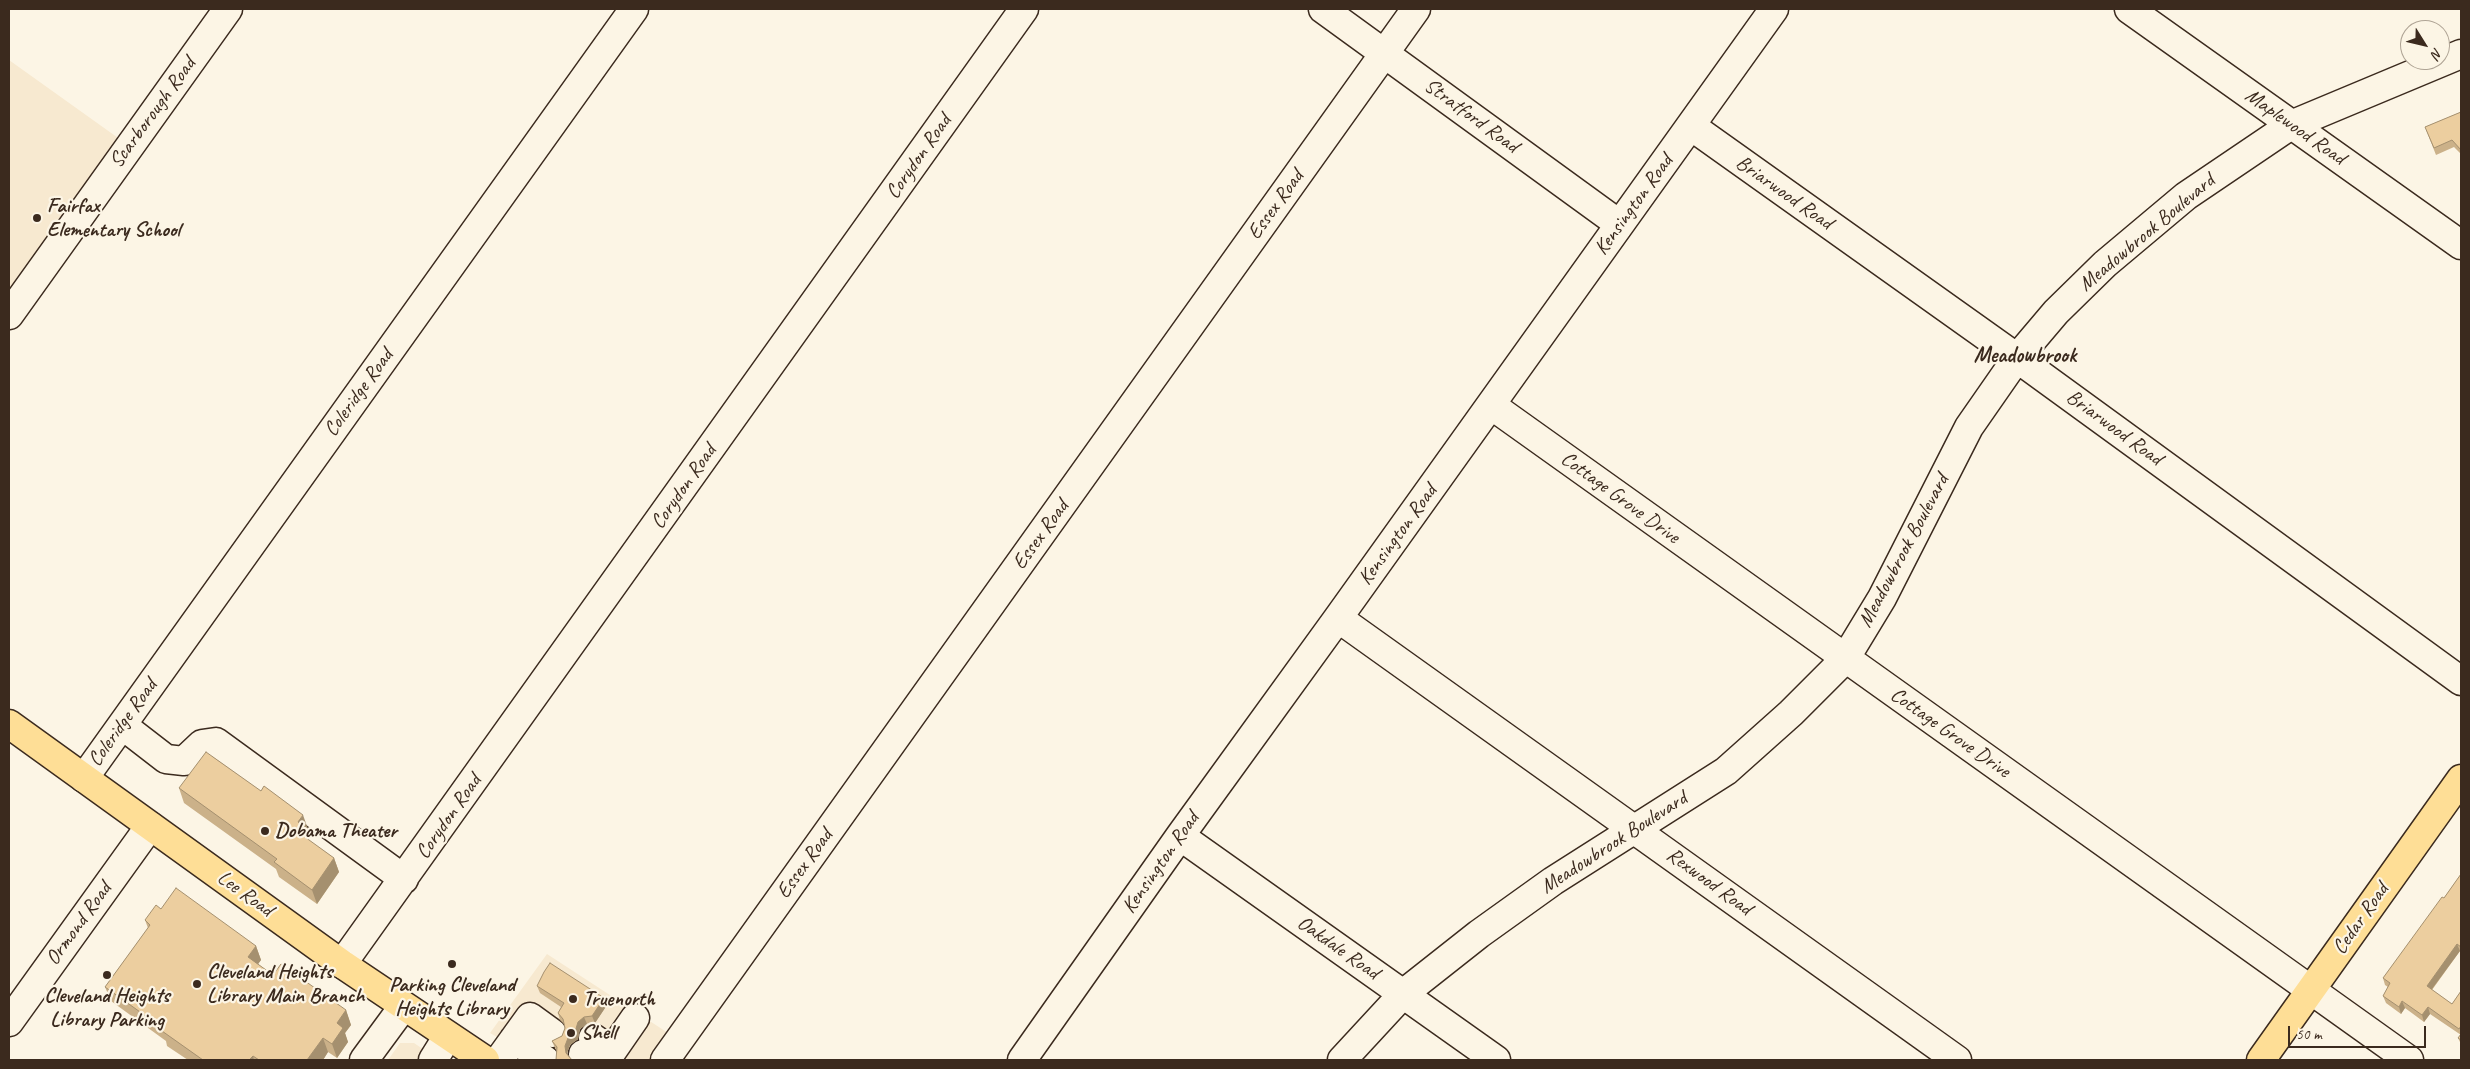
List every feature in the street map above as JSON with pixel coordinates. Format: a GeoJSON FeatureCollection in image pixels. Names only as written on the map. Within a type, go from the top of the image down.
{"type":"FeatureCollection","features":[{"type":"Feature","properties":{"kind":"main road","name":"Lee Road"},"geometry":{"type":"LineString","coordinates":[[9,724],[342,964],[403,1007],[485,1060]]}},
{"type":"Feature","properties":{"kind":"main road","name":"Cedar Road"},"geometry":{"type":"LineString","coordinates":[[2261,1060],[2461,779]]}},
{"type":"Feature","properties":{"kind":"street","name":"Scarborough Road"},"geometry":{"type":"LineString","coordinates":[[9,315],[228,9]]}},
{"type":"Feature","properties":{"kind":"street","name":"Coleridge Road"},"geometry":{"type":"LineString","coordinates":[[84,778],[634,9]]}},
{"type":"Feature","properties":{"kind":"street","name":"Corydon Road"},"geometry":{"type":"LineString","coordinates":[[342,964],[1024,9]]}},
{"type":"Feature","properties":{"kind":"street","name":"Stratford Road"},"geometry":{"type":"LineString","coordinates":[[1323,9],[1620,224]]}},
{"type":"Feature","properties":{"kind":"street","name":"Essex Road"},"geometry":{"type":"LineString","coordinates":[[665,1060],[1416,9]]}},
{"type":"Feature","properties":{"kind":"street","name":"Kensington Road"},"geometry":{"type":"LineString","coordinates":[[1022,1060],[1180,836],[1774,9]]}},
{"type":"Feature","properties":{"kind":"street","name":"Maplewood Road"},"geometry":{"type":"LineString","coordinates":[[2129,9],[2461,245]]}},
{"type":"Feature","properties":{"kind":"street","name":"Meadowbrook Boulevard"},"geometry":{"type":"LineString","coordinates":[[1342,1060],[1403,994],[1479,934],[1553,881],[1726,771],[1791,713],[1845,659],[1882,598],[1969,427],[2017,358],[2056,312],[2105,264],[2186,196],[2291,125],[2461,54]]}},
{"type":"Feature","properties":{"kind":"street","name":"Briarwood Road"},"geometry":{"type":"LineString","coordinates":[[1691,126],[2017,358],[2461,681]]}},
{"type":"Feature","properties":{"kind":"street","name":"Cottage Grove Drive"},"geometry":{"type":"LineString","coordinates":[[1491,405],[2409,1060]]}},
{"type":"Feature","properties":{"kind":"street","name":"Rexwood Road"},"geometry":{"type":"LineString","coordinates":[[1338,618],[1957,1060]]}},
{"type":"Feature","properties":{"kind":"street"},"geometry":{"type":"LineString","coordinates":[[122,725],[166,759],[184,761],[202,744],[216,742],[404,879]]}},
{"type":"Feature","properties":{"kind":"street","name":"Ormond Road"},"geometry":{"type":"LineString","coordinates":[[9,1022],[150,826]]}},
{"type":"Feature","properties":{"kind":"street","name":"Oakdale Road"},"geometry":{"type":"LineString","coordinates":[[1180,836],[1496,1060]]}},
{"type":"Feature","properties":{"kind":"street"},"geometry":{"type":"LineString","coordinates":[[364,1060],[403,1007]]}},
{"type":"Feature","properties":{"kind":"street"},"geometry":{"type":"LineString","coordinates":[[545,1060],[507,1050],[530,1017],[557,1025]]}},
{"type":"Feature","properties":{"kind":"street"},"geometry":{"type":"LineString","coordinates":[[597,1053],[635,1018]]}},
{"type":"Feature","properties":{"kind":"street"},"geometry":{"type":"LineString","coordinates":[[433,1060],[448,1036]]}},
{"type":"Feature","properties":{"kind":"shaded area","name":"Fairfax Elementary School"},"geometry":{"type":"Polygon","coordinates":[[[9,60],[121,140],[9,296],[9,60]]]}},
{"type":"Feature","properties":{"kind":"shaded area"},"geometry":{"type":"Polygon","coordinates":[[[547,954],[688,1046],[682,1055],[690,1060],[537,1060],[490,1033],[547,954]]]}},
{"type":"Feature","properties":{"kind":"shaded area"},"geometry":{"type":"Polygon","coordinates":[[[400,1043],[414,1043],[439,1060],[388,1060],[400,1043]]]}},
{"type":"Feature","properties":{"kind":"building"},"geometry":{"type":"Polygon","coordinates":[[[2461,112],[2461,150],[2452,140],[2434,148],[2425,127],[2461,112]]]}},
{"type":"Feature","properties":{"kind":"building","name":"Dobama Theater"},"geometry":{"type":"Polygon","coordinates":[[[206,752],[261,791],[264,786],[303,815],[298,822],[303,825],[298,832],[334,858],[312,890],[274,862],[277,859],[179,788],[206,752]]]}},
{"type":"Feature","properties":{"kind":"building"},"geometry":{"type":"Polygon","coordinates":[[[2461,874],[2461,947],[2457,944],[2427,986],[2452,1004],[2461,991],[2461,1026],[2459,1029],[2428,1007],[2422,1015],[2402,1001],[2399,1007],[2383,996],[2390,983],[2383,978],[2461,874]]]}},
{"type":"Feature","properties":{"kind":"building","name":"Cleveland Heights Library Main Branch"},"geometry":{"type":"Polygon","coordinates":[[[176,888],[256,946],[248,957],[273,975],[281,964],[346,1010],[337,1023],[343,1028],[332,1044],[323,1038],[307,1060],[259,1060],[253,1056],[249,1060],[203,1060],[162,1031],[164,1029],[105,987],[150,925],[145,920],[156,905],[161,909],[176,888]]]}},
{"type":"Feature","properties":{"kind":"building"},"geometry":{"type":"Polygon","coordinates":[[[550,963],[604,998],[592,1016],[584,1017],[578,1022],[575,1032],[568,1038],[565,1046],[566,1053],[572,1060],[556,1060],[557,1047],[552,1041],[562,1036],[565,1028],[563,1019],[558,1013],[564,1003],[537,986],[550,963]]]}},
{"type":"Feature","properties":{"kind":"place","name":"Fairfax Elementary School"},"geometry":{"type":"Point","coordinates":[37,218]}},
{"type":"Feature","properties":{"kind":"place","name":"Dobama Theater"},"geometry":{"type":"Point","coordinates":[265,831]}},
{"type":"Feature","properties":{"kind":"place","name":"Parking Cleveland Heights Library"},"geometry":{"type":"Point","coordinates":[452,964]}},
{"type":"Feature","properties":{"kind":"place","name":"Cleveland Heights Library Parking"},"geometry":{"type":"Point","coordinates":[107,975]}},
{"type":"Feature","properties":{"kind":"place","name":"Cleveland Heights Library Main Branch"},"geometry":{"type":"Point","coordinates":[197,984]}},
{"type":"Feature","properties":{"kind":"place","name":"Truenorth"},"geometry":{"type":"Point","coordinates":[573,999]}},
{"type":"Feature","properties":{"kind":"place","name":"Shell"},"geometry":{"type":"Point","coordinates":[571,1033]}},
{"type":"Feature","properties":{"kind":"district","name":"Meadowbrook"},"geometry":{"type":"Point","coordinates":[2025,356]}}]}
